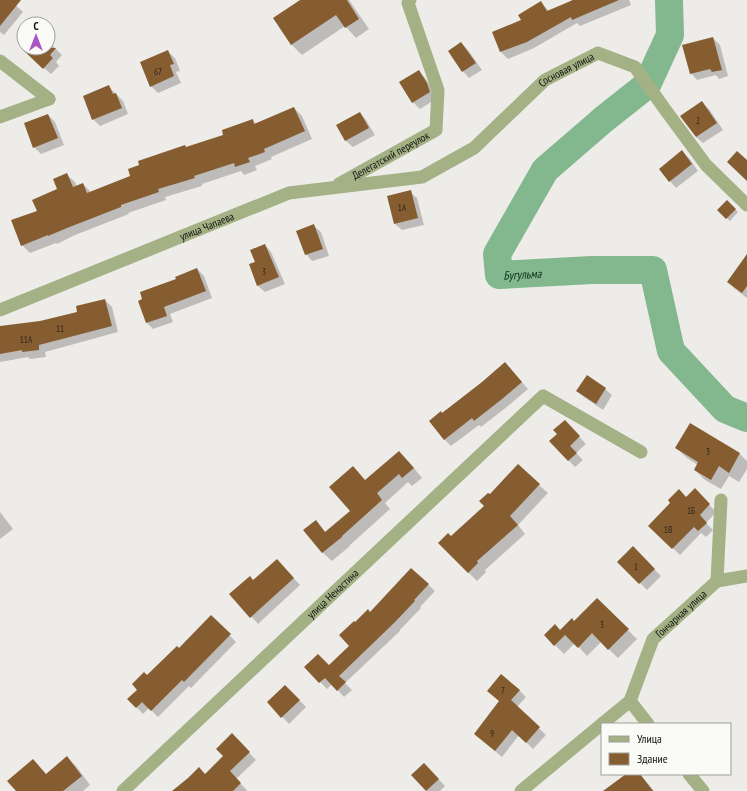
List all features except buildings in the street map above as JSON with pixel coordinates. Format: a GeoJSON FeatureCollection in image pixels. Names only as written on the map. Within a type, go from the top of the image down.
{"type":"FeatureCollection","features":[{"type":"Feature","properties":{"kind":"street","name":"Делегатский переулок"},"geometry":{"type":"LineString","coordinates":[[332,188],[436,130],[438,90],[408,4],[410,0]]}},
{"type":"Feature","properties":{"kind":"street","name":"Сосновая улица"},"geometry":{"type":"LineString","coordinates":[[422,176],[474,148],[545,80],[598,53],[635,67],[706,165],[747,205]]}},
{"type":"Feature","properties":{"kind":"street"},"geometry":{"type":"LineString","coordinates":[[0,61],[49,99],[0,117]]}},
{"type":"Feature","properties":{"kind":"street","name":"улица Чапаева"},"geometry":{"type":"LineString","coordinates":[[0,310],[289,193],[422,176]]}},
{"type":"Feature","properties":{"kind":"street","name":"улица Ненастина"},"geometry":{"type":"LineString","coordinates":[[123,791],[543,396],[641,452]]}},
{"type":"Feature","properties":{"kind":"street"},"geometry":{"type":"LineString","coordinates":[[721,500],[717,580],[747,576]]}},
{"type":"Feature","properties":{"kind":"street","name":"Гончарная улица"},"geometry":{"type":"LineString","coordinates":[[630,701],[653,639],[717,580]]}},
{"type":"Feature","properties":{"kind":"street"},"geometry":{"type":"LineString","coordinates":[[603,723],[630,701],[647,723]]}},
{"type":"Feature","properties":{"kind":"street"},"geometry":{"type":"LineString","coordinates":[[521,791],[601,725]]}},
{"type":"Feature","properties":{"kind":"street"},"geometry":{"type":"LineString","coordinates":[[690,775],[703,791]]}},
{"type":"Feature","properties":{"kind":"waterway","name":"Бугульма"},"geometry":{"type":"LineString","coordinates":[[669,0],[670,35],[647,85],[604,119],[545,170],[497,254],[499,275],[592,270],[653,270],[671,351],[725,409],[747,418]]}}]}
